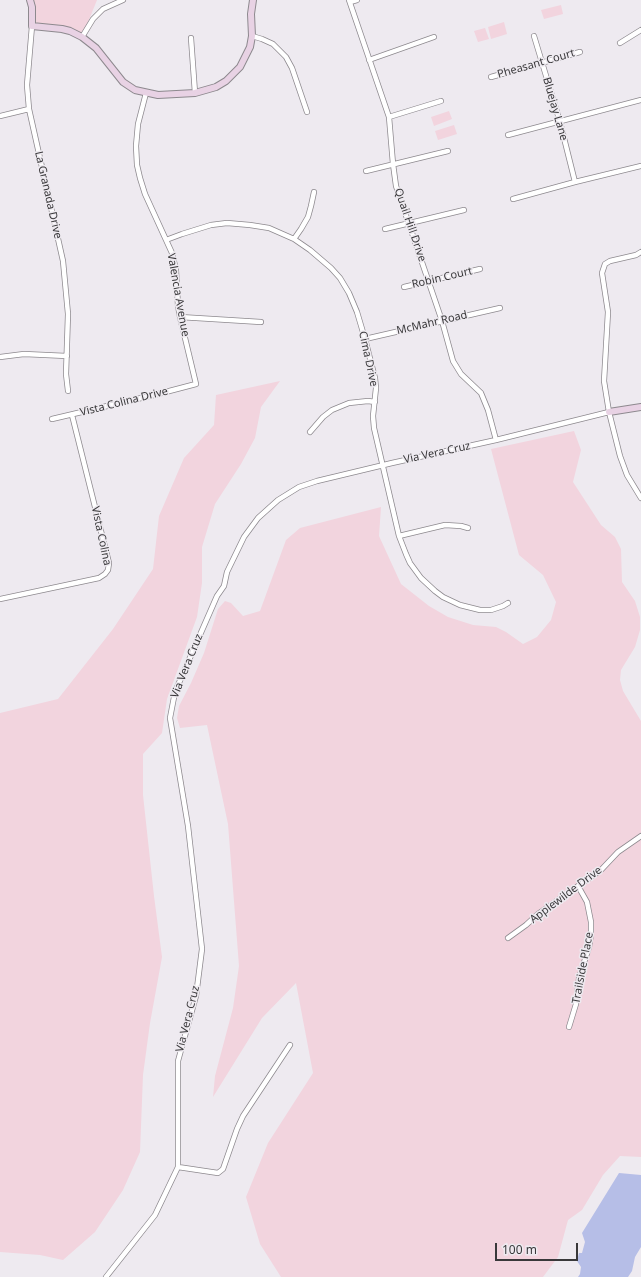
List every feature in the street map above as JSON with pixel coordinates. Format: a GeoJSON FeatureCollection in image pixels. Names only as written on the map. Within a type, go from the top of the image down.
{"type":"FeatureCollection","features":[{"type":"Feature","properties":{"kind":"street","name":"La Granada Drive"},"geometry":{"type":"LineString","coordinates":[[30,0],[32,7],[32,26],[27,85],[29,109],[63,261],[68,314],[66,374],[68,391]]}},
{"type":"Feature","properties":{"kind":"street"},"geometry":{"type":"LineString","coordinates":[[82,37],[93,19],[103,9],[123,0]]}},
{"type":"Feature","properties":{"kind":"street"},"geometry":{"type":"LineString","coordinates":[[32,26],[62,29],[82,37],[96,48],[123,82],[135,90],[158,95],[195,93],[216,87],[226,81],[240,66],[250,47],[252,36],[251,14],[253,0]]}},
{"type":"Feature","properties":{"kind":"street"},"geometry":{"type":"LineString","coordinates":[[349,1],[357,0]]}},
{"type":"Feature","properties":{"kind":"street","name":"Quail Hill Drive"},"geometry":{"type":"LineString","coordinates":[[349,1],[389,117],[396,186],[429,281],[453,361],[461,374],[481,393],[488,410],[496,440]]}},
{"type":"Feature","properties":{"kind":"street"},"geometry":{"type":"LineString","coordinates":[[620,43],[641,30]]}},
{"type":"Feature","properties":{"kind":"street"},"geometry":{"type":"LineString","coordinates":[[252,36],[273,44],[286,57],[292,68],[307,112]]}},
{"type":"Feature","properties":{"kind":"street","name":"Bluejay Lane"},"geometry":{"type":"LineString","coordinates":[[534,36],[560,122],[575,182]]}},
{"type":"Feature","properties":{"kind":"street"},"geometry":{"type":"LineString","coordinates":[[369,60],[434,37]]}},
{"type":"Feature","properties":{"kind":"street"},"geometry":{"type":"LineString","coordinates":[[191,38],[195,93]]}},
{"type":"Feature","properties":{"kind":"street","name":"Pheasant Court"},"geometry":{"type":"LineString","coordinates":[[491,77],[580,52]]}},
{"type":"Feature","properties":{"kind":"street","name":"Valencia Avenue"},"geometry":{"type":"LineString","coordinates":[[146,93],[138,124],[136,146],[140,178],[145,194],[172,253],[176,270],[180,317],[196,384]]}},
{"type":"Feature","properties":{"kind":"street"},"geometry":{"type":"LineString","coordinates":[[508,135],[641,100]]}},
{"type":"Feature","properties":{"kind":"street"},"geometry":{"type":"LineString","coordinates":[[389,117],[441,101]]}},
{"type":"Feature","properties":{"kind":"street"},"geometry":{"type":"LineString","coordinates":[[0,116],[29,109]]}},
{"type":"Feature","properties":{"kind":"street"},"geometry":{"type":"LineString","coordinates":[[366,170],[448,151]]}},
{"type":"Feature","properties":{"kind":"street"},"geometry":{"type":"LineString","coordinates":[[513,199],[641,166]]}},
{"type":"Feature","properties":{"kind":"street"},"geometry":{"type":"LineString","coordinates":[[294,239],[308,217],[312,206],[314,192]]}},
{"type":"Feature","properties":{"kind":"street"},"geometry":{"type":"LineString","coordinates":[[385,228],[464,210]]}},
{"type":"Feature","properties":{"kind":"street","name":"Cima Drive"},"geometry":{"type":"LineString","coordinates":[[166,240],[211,225],[227,223],[270,228],[294,239],[310,250],[331,268],[340,278],[358,312],[375,378],[375,402],[373,416],[374,428],[399,536],[410,563],[421,578],[435,591],[443,597],[460,605],[480,610],[491,610],[508,603]]}},
{"type":"Feature","properties":{"kind":"street"},"geometry":{"type":"LineString","coordinates":[[641,252],[636,255],[610,261],[605,264],[602,273],[608,312],[604,381],[609,412],[620,456],[630,481],[641,498]]}},
{"type":"Feature","properties":{"kind":"street","name":"Robin Court"},"geometry":{"type":"LineString","coordinates":[[404,287],[480,269]]}},
{"type":"Feature","properties":{"kind":"street","name":"McMahr Road"},"geometry":{"type":"LineString","coordinates":[[365,339],[500,308]]}},
{"type":"Feature","properties":{"kind":"street"},"geometry":{"type":"LineString","coordinates":[[180,317],[261,322]]}},
{"type":"Feature","properties":{"kind":"street"},"geometry":{"type":"LineString","coordinates":[[0,357],[24,354],[67,356]]}},
{"type":"Feature","properties":{"kind":"street","name":"Vista Colina Drive"},"geometry":{"type":"LineString","coordinates":[[52,419],[196,384]]}},
{"type":"Feature","properties":{"kind":"street"},"geometry":{"type":"LineString","coordinates":[[310,432],[323,417],[332,410],[349,403],[368,401],[375,402]]}},
{"type":"Feature","properties":{"kind":"street","name":"Via Vera Cruz"},"geometry":{"type":"LineString","coordinates":[[106,1277],[155,1215],[178,1167],[178,1061],[196,996],[202,949],[188,826],[170,718],[175,692],[216,596],[224,586],[227,572],[244,537],[258,518],[278,500],[299,487],[317,481],[496,440],[609,412],[641,407]]}},
{"type":"Feature","properties":{"kind":"street","name":"Vista Colina"},"geometry":{"type":"LineString","coordinates":[[0,599],[99,578],[108,570],[109,563],[72,414]]}},
{"type":"Feature","properties":{"kind":"street"},"geometry":{"type":"LineString","coordinates":[[399,536],[445,525],[468,528]]}},
{"type":"Feature","properties":{"kind":"street","name":"Applewilde Drive"},"geometry":{"type":"LineString","coordinates":[[508,938],[538,914],[601,870],[618,852],[641,836]]}},
{"type":"Feature","properties":{"kind":"street","name":"Trailside Place"},"geometry":{"type":"LineString","coordinates":[[569,1027],[576,1004],[579,978],[589,946],[591,934],[591,922],[587,902],[578,886]]}},
{"type":"Feature","properties":{"kind":"street"},"geometry":{"type":"LineString","coordinates":[[178,1167],[218,1173],[223,1169],[237,1128],[290,1045]]}},
{"type":"Feature","properties":{"kind":"shaded area"},"geometry":{"type":"Polygon","coordinates":[[[30,0],[97,0],[82,37],[75,33],[32,26],[30,0]]]}},
{"type":"Feature","properties":{"kind":"shaded area"},"geometry":{"type":"Polygon","coordinates":[[[561,5],[563,14],[544,19],[541,10],[561,5]]]}},
{"type":"Feature","properties":{"kind":"shaded area"},"geometry":{"type":"Polygon","coordinates":[[[504,22],[507,34],[491,39],[488,27],[504,22]]]}},
{"type":"Feature","properties":{"kind":"shaded area"},"geometry":{"type":"Polygon","coordinates":[[[485,28],[489,39],[478,42],[474,31],[485,28]]]}},
{"type":"Feature","properties":{"kind":"shaded area"},"geometry":{"type":"Polygon","coordinates":[[[449,111],[452,119],[434,126],[431,117],[449,111]]]}},
{"type":"Feature","properties":{"kind":"shaded area"},"geometry":{"type":"Polygon","coordinates":[[[454,125],[457,134],[438,140],[435,131],[454,125]]]}},
{"type":"Feature","properties":{"kind":"shaded area"},"geometry":{"type":"Polygon","coordinates":[[[280,381],[261,407],[255,438],[241,464],[215,504],[202,547],[202,583],[197,617],[167,699],[162,733],[143,754],[143,795],[162,957],[150,1023],[143,1075],[140,1152],[123,1190],[95,1232],[63,1260],[40,1255],[0,1252],[0,713],[58,699],[113,629],[153,569],[159,516],[184,458],[214,425],[216,395],[280,381]]]}},
{"type":"Feature","properties":{"kind":"shaded area"},"geometry":{"type":"Polygon","coordinates":[[[574,431],[581,450],[573,482],[601,525],[615,537],[621,549],[622,582],[635,601],[640,617],[640,630],[635,647],[621,670],[620,680],[623,691],[641,721],[641,1157],[620,1156],[603,1175],[582,1210],[568,1220],[558,1257],[543,1277],[281,1277],[260,1244],[246,1197],[268,1143],[313,1073],[296,983],[262,1018],[213,1097],[215,1076],[233,1008],[239,966],[228,824],[207,725],[180,728],[177,718],[179,706],[204,653],[218,609],[225,601],[231,603],[243,616],[260,611],[286,540],[300,528],[381,507],[379,536],[401,584],[429,606],[448,617],[473,625],[496,627],[523,644],[537,637],[551,620],[556,602],[543,575],[519,555],[491,449],[574,431]]]}},
{"type":"Feature","properties":{"kind":"water"},"geometry":{"type":"Polygon","coordinates":[[[619,1173],[641,1175],[641,1247],[635,1257],[632,1271],[628,1277],[578,1277],[581,1267],[577,1261],[579,1253],[582,1253],[585,1242],[582,1233],[619,1173]]]}}]}
